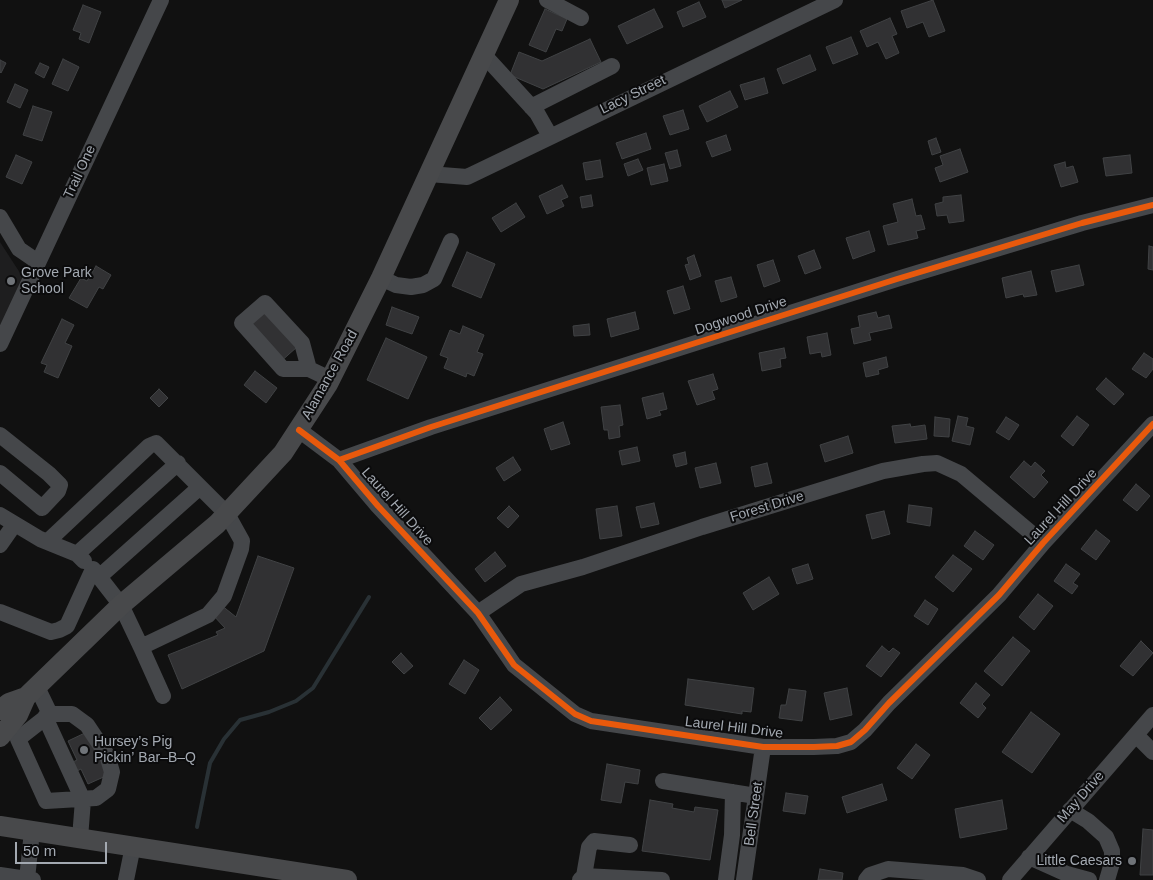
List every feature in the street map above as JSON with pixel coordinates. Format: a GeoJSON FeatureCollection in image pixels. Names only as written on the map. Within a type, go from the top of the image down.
{"type":"FeatureCollection","features":[{"type":"Feature","properties":{"kind":"main road","name":"Alamance Road"},"geometry":{"type":"LineString","coordinates":[[0,737],[18,715],[32,692],[121,605],[227,514],[283,454],[330,379],[381,278],[510,0]]}},
{"type":"Feature","properties":{"kind":"main road","name":"Alamance Road"},"geometry":{"type":"LineString","coordinates":[[0,710],[9,703],[32,692]]}},
{"type":"Feature","properties":{"kind":"main road"},"geometry":{"type":"LineString","coordinates":[[4,824],[32,831],[133,846],[269,874],[347,880]]}},
{"type":"Feature","properties":{"kind":"street","name":"Trail One"},"geometry":{"type":"LineString","coordinates":[[0,344],[6,313],[38,262],[161,0]]}},
{"type":"Feature","properties":{"kind":"street"},"geometry":{"type":"LineString","coordinates":[[547,0],[581,18]]}},
{"type":"Feature","properties":{"kind":"street","name":"Lacy Street"},"geometry":{"type":"LineString","coordinates":[[429,174],[467,177],[835,0]]}},
{"type":"Feature","properties":{"kind":"street"},"geometry":{"type":"LineString","coordinates":[[484,55],[537,113],[550,136]]}},
{"type":"Feature","properties":{"kind":"street"},"geometry":{"type":"LineString","coordinates":[[531,107],[612,66]]}},
{"type":"Feature","properties":{"kind":"street","name":"Dogwood Drive"},"geometry":{"type":"LineString","coordinates":[[339,460],[431,427],[897,279],[1082,223],[1153,205]]}},
{"type":"Feature","properties":{"kind":"street"},"geometry":{"type":"LineString","coordinates":[[3,228],[20,248],[38,262]]}},
{"type":"Feature","properties":{"kind":"street"},"geometry":{"type":"LineString","coordinates":[[381,278],[396,285],[410,287],[423,285],[434,279],[452,240]]}},
{"type":"Feature","properties":{"kind":"street"},"geometry":{"type":"LineString","coordinates":[[310,370],[330,379]]}},
{"type":"Feature","properties":{"kind":"street","name":"Laurel Hill Drive"},"geometry":{"type":"LineString","coordinates":[[299,430],[339,460],[378,506],[478,613],[514,665],[554,699],[583,718],[591,721],[763,747],[837,746],[852,742],[999,595],[1043,543],[1153,424]]}},
{"type":"Feature","properties":{"kind":"street"},"geometry":{"type":"LineString","coordinates":[[0,435],[60,485],[58,491],[42,508]]}},
{"type":"Feature","properties":{"kind":"street"},"geometry":{"type":"LineString","coordinates":[[47,542],[149,446],[156,443],[227,514],[242,541],[241,549],[224,596],[208,615],[140,647]]}},
{"type":"Feature","properties":{"kind":"street"},"geometry":{"type":"LineString","coordinates":[[77,554],[178,463]]}},
{"type":"Feature","properties":{"kind":"street","name":"Forest Drive"},"geometry":{"type":"LineString","coordinates":[[478,613],[522,584],[583,567],[702,526],[883,471],[923,464],[937,463],[961,474],[1043,543]]}},
{"type":"Feature","properties":{"kind":"street"},"geometry":{"type":"LineString","coordinates":[[0,474],[64,527]]}},
{"type":"Feature","properties":{"kind":"street"},"geometry":{"type":"LineString","coordinates":[[0,612],[51,632],[67,626],[96,573],[200,487]]}},
{"type":"Feature","properties":{"kind":"street"},"geometry":{"type":"LineString","coordinates":[[0,515],[14,525],[47,542],[77,554],[96,573],[121,605],[163,696]]}},
{"type":"Feature","properties":{"kind":"street"},"geometry":{"type":"LineString","coordinates":[[0,545],[14,525]]}},
{"type":"Feature","properties":{"kind":"street"},"geometry":{"type":"LineString","coordinates":[[32,692],[47,716],[83,800],[80,838]]}},
{"type":"Feature","properties":{"kind":"street"},"geometry":{"type":"LineString","coordinates":[[72,714],[87,725],[107,755],[112,772],[108,789],[96,798],[46,801],[18,739],[47,716],[72,714]]}},
{"type":"Feature","properties":{"kind":"street","name":"May Drive"},"geometry":{"type":"LineString","coordinates":[[1010,880],[1153,715]]}},
{"type":"Feature","properties":{"kind":"street"},"geometry":{"type":"LineString","coordinates":[[1136,735],[1153,752]]}},
{"type":"Feature","properties":{"kind":"street","name":"Bell Street"},"geometry":{"type":"LineString","coordinates":[[744,880],[763,747]]}},
{"type":"Feature","properties":{"kind":"street"},"geometry":{"type":"LineString","coordinates":[[663,782],[756,796]]}},
{"type":"Feature","properties":{"kind":"street"},"geometry":{"type":"LineString","coordinates":[[726,880],[732,835],[733,792]]}},
{"type":"Feature","properties":{"kind":"street"},"geometry":{"type":"LineString","coordinates":[[1070,810],[1088,821],[1106,837],[1112,852],[1112,863],[1107,880]]}},
{"type":"Feature","properties":{"kind":"street"},"geometry":{"type":"LineString","coordinates":[[0,875],[30,880],[32,831]]}},
{"type":"Feature","properties":{"kind":"street"},"geometry":{"type":"LineString","coordinates":[[630,845],[594,841],[589,847],[582,878],[662,880]]}},
{"type":"Feature","properties":{"kind":"street"},"geometry":{"type":"LineString","coordinates":[[126,880],[133,846]]}},
{"type":"Feature","properties":{"kind":"street"},"geometry":{"type":"LineString","coordinates":[[1029,857],[1067,874],[1089,880]]}},
{"type":"Feature","properties":{"kind":"street"},"geometry":{"type":"LineString","coordinates":[[866,880],[870,875],[888,869],[963,875],[978,880]]}},
{"type":"Feature","properties":{"kind":"shaded area","name":"Grove Park School"},"geometry":{"type":"Polygon","coordinates":[[[0,242],[22,276],[21,287],[0,329],[0,242]]]}},
{"type":"Feature","properties":{"kind":"building"},"geometry":{"type":"Polygon","coordinates":[[[722,0],[742,0],[725,8],[722,0]]]}},
{"type":"Feature","properties":{"kind":"building"},"geometry":{"type":"Polygon","coordinates":[[[933,0],[945,31],[929,37],[923,22],[907,28],[901,11],[933,0]]]}},
{"type":"Feature","properties":{"kind":"building"},"geometry":{"type":"Polygon","coordinates":[[[699,2],[706,17],[683,27],[677,12],[699,2]]]}},
{"type":"Feature","properties":{"kind":"building"},"geometry":{"type":"Polygon","coordinates":[[[83,5],[101,12],[89,43],[79,39],[81,33],[73,30],[83,5]]]}},
{"type":"Feature","properties":{"kind":"building"},"geometry":{"type":"Polygon","coordinates":[[[545,9],[567,19],[562,31],[556,29],[546,52],[529,45],[545,9]]]}},
{"type":"Feature","properties":{"kind":"building"},"geometry":{"type":"Polygon","coordinates":[[[654,9],[663,27],[627,44],[618,26],[654,9]]]}},
{"type":"Feature","properties":{"kind":"building"},"geometry":{"type":"Polygon","coordinates":[[[890,18],[897,34],[892,36],[899,53],[886,59],[878,42],[867,47],[860,31],[890,18]]]}},
{"type":"Feature","properties":{"kind":"building"},"geometry":{"type":"Polygon","coordinates":[[[851,37],[858,54],[833,64],[826,47],[851,37]]]}},
{"type":"Feature","properties":{"kind":"building"},"geometry":{"type":"Polygon","coordinates":[[[590,39],[601,62],[543,89],[510,75],[519,52],[542,61],[590,39]]]}},
{"type":"Feature","properties":{"kind":"building"},"geometry":{"type":"Polygon","coordinates":[[[810,55],[816,70],[783,84],[777,69],[810,55]]]}},
{"type":"Feature","properties":{"kind":"building"},"geometry":{"type":"Polygon","coordinates":[[[63,59],[79,67],[68,91],[52,84],[63,59]]]}},
{"type":"Feature","properties":{"kind":"building"},"geometry":{"type":"Polygon","coordinates":[[[0,60],[6,63],[1,73],[0,72],[0,60]]]}},
{"type":"Feature","properties":{"kind":"building"},"geometry":{"type":"Polygon","coordinates":[[[40,63],[49,67],[44,78],[35,73],[40,63]]]}},
{"type":"Feature","properties":{"kind":"building"},"geometry":{"type":"Polygon","coordinates":[[[764,78],[768,93],[745,100],[740,85],[764,78]]]}},
{"type":"Feature","properties":{"kind":"building"},"geometry":{"type":"Polygon","coordinates":[[[15,84],[28,90],[20,108],[7,102],[15,84]]]}},
{"type":"Feature","properties":{"kind":"building"},"geometry":{"type":"Polygon","coordinates":[[[730,91],[738,107],[707,122],[699,106],[730,91]]]}},
{"type":"Feature","properties":{"kind":"building"},"geometry":{"type":"Polygon","coordinates":[[[33,106],[52,112],[42,141],[23,135],[33,106]]]}},
{"type":"Feature","properties":{"kind":"building"},"geometry":{"type":"Polygon","coordinates":[[[683,110],[689,129],[670,135],[663,116],[683,110]]]}},
{"type":"Feature","properties":{"kind":"building"},"geometry":{"type":"Polygon","coordinates":[[[646,133],[651,149],[622,159],[616,143],[646,133]]]}},
{"type":"Feature","properties":{"kind":"building"},"geometry":{"type":"Polygon","coordinates":[[[726,135],[731,150],[712,157],[706,142],[726,135]]]}},
{"type":"Feature","properties":{"kind":"building"},"geometry":{"type":"Polygon","coordinates":[[[936,138],[941,152],[932,155],[928,141],[936,138]]]}},
{"type":"Feature","properties":{"kind":"building"},"geometry":{"type":"Polygon","coordinates":[[[960,149],[968,172],[940,182],[935,168],[943,165],[940,156],[960,149]]]}},
{"type":"Feature","properties":{"kind":"building"},"geometry":{"type":"Polygon","coordinates":[[[677,150],[681,166],[670,169],[665,153],[677,150]]]}},
{"type":"Feature","properties":{"kind":"building"},"geometry":{"type":"Polygon","coordinates":[[[16,155],[32,162],[22,184],[6,177],[16,155]]]}},
{"type":"Feature","properties":{"kind":"building"},"geometry":{"type":"Polygon","coordinates":[[[1130,155],[1132,173],[1106,176],[1103,158],[1130,155]]]}},
{"type":"Feature","properties":{"kind":"building"},"geometry":{"type":"Polygon","coordinates":[[[638,159],[643,170],[628,176],[624,164],[638,159]]]}},
{"type":"Feature","properties":{"kind":"building"},"geometry":{"type":"Polygon","coordinates":[[[600,160],[603,177],[586,180],[583,163],[600,160]]]}},
{"type":"Feature","properties":{"kind":"building"},"geometry":{"type":"Polygon","coordinates":[[[1065,162],[1066,168],[1073,166],[1078,182],[1061,187],[1054,165],[1065,162]]]}},
{"type":"Feature","properties":{"kind":"building"},"geometry":{"type":"Polygon","coordinates":[[[664,164],[668,181],[651,185],[647,168],[664,164]]]}},
{"type":"Feature","properties":{"kind":"building"},"geometry":{"type":"Polygon","coordinates":[[[562,185],[568,197],[561,200],[564,206],[547,214],[539,196],[562,185]]]}},
{"type":"Feature","properties":{"kind":"building"},"geometry":{"type":"Polygon","coordinates":[[[591,195],[593,206],[582,208],[580,197],[591,195]]]}},
{"type":"Feature","properties":{"kind":"building"},"geometry":{"type":"Polygon","coordinates":[[[961,195],[964,221],[949,223],[947,215],[937,216],[935,204],[943,202],[943,197],[961,195]]]}},
{"type":"Feature","properties":{"kind":"building"},"geometry":{"type":"Polygon","coordinates":[[[912,199],[916,216],[921,215],[925,229],[916,231],[918,238],[888,245],[883,226],[898,222],[893,204],[912,199]]]}},
{"type":"Feature","properties":{"kind":"building"},"geometry":{"type":"Polygon","coordinates":[[[516,203],[525,217],[501,232],[492,218],[516,203]]]}},
{"type":"Feature","properties":{"kind":"building"},"geometry":{"type":"Polygon","coordinates":[[[869,231],[875,251],[853,259],[846,238],[869,231]]]}},
{"type":"Feature","properties":{"kind":"building"},"geometry":{"type":"Polygon","coordinates":[[[1149,246],[1153,247],[1153,270],[1148,269],[1149,246]]]}},
{"type":"Feature","properties":{"kind":"building"},"geometry":{"type":"Polygon","coordinates":[[[814,250],[821,268],[805,274],[798,256],[814,250]]]}},
{"type":"Feature","properties":{"kind":"building"},"geometry":{"type":"Polygon","coordinates":[[[467,252],[495,264],[481,298],[452,286],[467,252]]]}},
{"type":"Feature","properties":{"kind":"building"},"geometry":{"type":"Polygon","coordinates":[[[694,255],[701,276],[690,280],[685,265],[689,264],[687,258],[694,255]]]}},
{"type":"Feature","properties":{"kind":"building"},"geometry":{"type":"Polygon","coordinates":[[[773,260],[780,281],[764,287],[757,265],[773,260]]]}},
{"type":"Feature","properties":{"kind":"building"},"geometry":{"type":"Polygon","coordinates":[[[1079,265],[1084,285],[1056,292],[1051,271],[1079,265]]]}},
{"type":"Feature","properties":{"kind":"building"},"geometry":{"type":"Polygon","coordinates":[[[96,266],[111,275],[103,289],[99,287],[87,308],[69,298],[81,278],[87,281],[96,266]]]}},
{"type":"Feature","properties":{"kind":"building"},"geometry":{"type":"Polygon","coordinates":[[[1031,271],[1037,295],[1024,297],[1023,294],[1006,298],[1002,278],[1031,271]]]}},
{"type":"Feature","properties":{"kind":"building"},"geometry":{"type":"Polygon","coordinates":[[[731,277],[737,297],[721,302],[715,281],[731,277]]]}},
{"type":"Feature","properties":{"kind":"building"},"geometry":{"type":"Polygon","coordinates":[[[683,286],[690,309],[674,314],[667,291],[683,286]]]}},
{"type":"Feature","properties":{"kind":"building"},"geometry":{"type":"Polygon","coordinates":[[[392,307],[419,317],[412,334],[386,325],[392,307]]]}},
{"type":"Feature","properties":{"kind":"building"},"geometry":{"type":"Polygon","coordinates":[[[262,309],[297,347],[279,363],[244,325],[262,309]]]}},
{"type":"Feature","properties":{"kind":"building"},"geometry":{"type":"Polygon","coordinates":[[[635,312],[639,329],[611,337],[607,319],[635,312]]]}},
{"type":"Feature","properties":{"kind":"building"},"geometry":{"type":"Polygon","coordinates":[[[876,312],[878,318],[889,315],[892,328],[869,333],[871,340],[854,344],[851,329],[860,327],[858,316],[876,312]]]}},
{"type":"Feature","properties":{"kind":"building"},"geometry":{"type":"Polygon","coordinates":[[[62,319],[74,325],[65,343],[72,346],[58,378],[44,372],[47,365],[41,363],[62,319]]]}},
{"type":"Feature","properties":{"kind":"building"},"geometry":{"type":"Polygon","coordinates":[[[589,324],[590,335],[574,336],[573,326],[589,324]]]}},
{"type":"Feature","properties":{"kind":"building"},"geometry":{"type":"Polygon","coordinates":[[[463,326],[484,335],[477,352],[483,354],[474,376],[467,373],[466,377],[444,368],[448,358],[440,355],[450,330],[460,334],[463,326]]]}},
{"type":"Feature","properties":{"kind":"building"},"geometry":{"type":"Polygon","coordinates":[[[827,333],[831,355],[822,357],[821,352],[810,354],[807,337],[827,333]]]}},
{"type":"Feature","properties":{"kind":"building"},"geometry":{"type":"Polygon","coordinates":[[[386,338],[427,357],[408,399],[367,380],[386,338]]]}},
{"type":"Feature","properties":{"kind":"building"},"geometry":{"type":"Polygon","coordinates":[[[784,348],[786,358],[780,359],[781,367],[762,371],[759,353],[784,348]]]}},
{"type":"Feature","properties":{"kind":"building"},"geometry":{"type":"Polygon","coordinates":[[[1144,353],[1153,359],[1153,369],[1146,378],[1132,369],[1144,353]]]}},
{"type":"Feature","properties":{"kind":"building"},"geometry":{"type":"Polygon","coordinates":[[[886,357],[888,367],[878,370],[879,374],[866,377],[863,363],[886,357]]]}},
{"type":"Feature","properties":{"kind":"building"},"geometry":{"type":"Polygon","coordinates":[[[255,371],[277,388],[266,403],[244,385],[255,371]]]}},
{"type":"Feature","properties":{"kind":"building"},"geometry":{"type":"Polygon","coordinates":[[[713,374],[718,389],[712,391],[715,399],[697,405],[688,381],[713,374]]]}},
{"type":"Feature","properties":{"kind":"building"},"geometry":{"type":"Polygon","coordinates":[[[1106,378],[1124,394],[1114,405],[1096,389],[1106,378]]]}},
{"type":"Feature","properties":{"kind":"building"},"geometry":{"type":"Polygon","coordinates":[[[159,389],[168,398],[159,407],[150,398],[159,389]]]}},
{"type":"Feature","properties":{"kind":"building"},"geometry":{"type":"Polygon","coordinates":[[[663,393],[667,409],[659,411],[661,415],[647,419],[642,398],[663,393]]]}},
{"type":"Feature","properties":{"kind":"building"},"geometry":{"type":"Polygon","coordinates":[[[620,405],[623,425],[619,426],[620,437],[609,439],[608,430],[604,430],[601,407],[620,405]]]}},
{"type":"Feature","properties":{"kind":"building"},"geometry":{"type":"Polygon","coordinates":[[[958,416],[968,418],[966,426],[974,428],[970,445],[952,441],[958,416]]]}},
{"type":"Feature","properties":{"kind":"building"},"geometry":{"type":"Polygon","coordinates":[[[1077,416],[1089,425],[1073,446],[1061,436],[1077,416]]]}},
{"type":"Feature","properties":{"kind":"building"},"geometry":{"type":"Polygon","coordinates":[[[935,417],[950,419],[949,437],[934,436],[935,417]]]}},
{"type":"Feature","properties":{"kind":"building"},"geometry":{"type":"Polygon","coordinates":[[[1006,417],[1019,425],[1009,440],[996,432],[1006,417]]]}},
{"type":"Feature","properties":{"kind":"building"},"geometry":{"type":"Polygon","coordinates":[[[563,422],[570,444],[551,450],[544,429],[563,422]]]}},
{"type":"Feature","properties":{"kind":"building"},"geometry":{"type":"Polygon","coordinates":[[[910,424],[911,427],[925,425],[927,439],[895,443],[892,426],[910,424]]]}},
{"type":"Feature","properties":{"kind":"building"},"geometry":{"type":"Polygon","coordinates":[[[848,436],[853,453],[825,462],[820,445],[848,436]]]}},
{"type":"Feature","properties":{"kind":"building"},"geometry":{"type":"Polygon","coordinates":[[[637,447],[640,461],[622,465],[619,451],[637,447]]]}},
{"type":"Feature","properties":{"kind":"building"},"geometry":{"type":"Polygon","coordinates":[[[685,452],[687,464],[676,467],[673,455],[685,452]]]}},
{"type":"Feature","properties":{"kind":"building"},"geometry":{"type":"Polygon","coordinates":[[[513,457],[521,470],[504,481],[496,468],[513,457]]]}},
{"type":"Feature","properties":{"kind":"building"},"geometry":{"type":"Polygon","coordinates":[[[1024,461],[1031,467],[1035,462],[1045,471],[1041,475],[1048,482],[1034,498],[1010,477],[1024,461]]]}},
{"type":"Feature","properties":{"kind":"building"},"geometry":{"type":"Polygon","coordinates":[[[716,463],[721,483],[700,488],[695,468],[716,463]]]}},
{"type":"Feature","properties":{"kind":"building"},"geometry":{"type":"Polygon","coordinates":[[[767,463],[772,483],[755,487],[751,467],[767,463]]]}},
{"type":"Feature","properties":{"kind":"building"},"geometry":{"type":"Polygon","coordinates":[[[1136,484],[1150,496],[1137,511],[1123,500],[1136,484]]]}},
{"type":"Feature","properties":{"kind":"building"},"geometry":{"type":"Polygon","coordinates":[[[654,503],[659,524],[641,528],[636,507],[654,503]]]}},
{"type":"Feature","properties":{"kind":"building"},"geometry":{"type":"Polygon","coordinates":[[[909,505],[932,508],[930,526],[907,522],[909,505]]]}},
{"type":"Feature","properties":{"kind":"building"},"geometry":{"type":"Polygon","coordinates":[[[509,506],[519,516],[508,528],[497,518],[509,506]]]}},
{"type":"Feature","properties":{"kind":"building"},"geometry":{"type":"Polygon","coordinates":[[[617,506],[622,536],[600,539],[596,509],[617,506]]]}},
{"type":"Feature","properties":{"kind":"building"},"geometry":{"type":"Polygon","coordinates":[[[884,511],[890,534],[872,539],[866,515],[884,511]]]}},
{"type":"Feature","properties":{"kind":"building"},"geometry":{"type":"Polygon","coordinates":[[[1096,530],[1110,541],[1096,560],[1081,549],[1096,530]]]}},
{"type":"Feature","properties":{"kind":"building"},"geometry":{"type":"Polygon","coordinates":[[[975,531],[994,545],[983,560],[964,546],[975,531]]]}},
{"type":"Feature","properties":{"kind":"building"},"geometry":{"type":"Polygon","coordinates":[[[495,552],[506,566],[485,582],[475,569],[495,552]]]}},
{"type":"Feature","properties":{"kind":"building"},"geometry":{"type":"Polygon","coordinates":[[[953,555],[972,569],[953,592],[935,577],[953,555]]]}},
{"type":"Feature","properties":{"kind":"building"},"geometry":{"type":"Polygon","coordinates":[[[258,556],[294,568],[264,651],[182,689],[168,655],[218,635],[216,632],[225,628],[212,614],[221,605],[236,617],[258,556]]]}},
{"type":"Feature","properties":{"kind":"building"},"geometry":{"type":"Polygon","coordinates":[[[808,564],[813,579],[797,584],[792,569],[808,564]]]}},
{"type":"Feature","properties":{"kind":"building"},"geometry":{"type":"Polygon","coordinates":[[[1066,564],[1080,574],[1073,583],[1078,586],[1072,594],[1054,581],[1066,564]]]}},
{"type":"Feature","properties":{"kind":"building"},"geometry":{"type":"Polygon","coordinates":[[[769,577],[779,594],[753,610],[743,593],[769,577]]]}},
{"type":"Feature","properties":{"kind":"building"},"geometry":{"type":"Polygon","coordinates":[[[1038,594],[1053,606],[1034,630],[1019,617],[1038,594]]]}},
{"type":"Feature","properties":{"kind":"building"},"geometry":{"type":"Polygon","coordinates":[[[925,600],[938,609],[928,625],[914,616],[925,600]]]}},
{"type":"Feature","properties":{"kind":"building"},"geometry":{"type":"Polygon","coordinates":[[[1013,637],[1030,651],[1002,686],[984,671],[1013,637]]]}},
{"type":"Feature","properties":{"kind":"building"},"geometry":{"type":"Polygon","coordinates":[[[1141,641],[1153,653],[1133,676],[1120,666],[1141,641]]]}},
{"type":"Feature","properties":{"kind":"building"},"geometry":{"type":"Polygon","coordinates":[[[882,646],[889,652],[893,648],[900,653],[881,677],[866,666],[882,646]]]}},
{"type":"Feature","properties":{"kind":"building"},"geometry":{"type":"Polygon","coordinates":[[[401,653],[413,666],[404,674],[392,662],[401,653]]]}},
{"type":"Feature","properties":{"kind":"building"},"geometry":{"type":"Polygon","coordinates":[[[464,660],[479,670],[465,694],[449,684],[464,660]]]}},
{"type":"Feature","properties":{"kind":"building"},"geometry":{"type":"Polygon","coordinates":[[[688,679],[754,688],[751,712],[742,711],[742,714],[685,705],[688,679]]]}},
{"type":"Feature","properties":{"kind":"building"},"geometry":{"type":"Polygon","coordinates":[[[976,683],[990,695],[982,704],[986,708],[978,718],[960,703],[976,683]]]}},
{"type":"Feature","properties":{"kind":"building"},"geometry":{"type":"Polygon","coordinates":[[[847,688],[852,715],[830,720],[824,693],[847,688]]]}},
{"type":"Feature","properties":{"kind":"building"},"geometry":{"type":"Polygon","coordinates":[[[789,689],[806,691],[802,721],[779,718],[781,705],[786,705],[789,689]]]}},
{"type":"Feature","properties":{"kind":"building"},"geometry":{"type":"Polygon","coordinates":[[[500,697],[512,710],[491,730],[479,718],[500,697]]]}},
{"type":"Feature","properties":{"kind":"building"},"geometry":{"type":"Polygon","coordinates":[[[1031,712],[1060,734],[1032,773],[1002,752],[1031,712]]]}},
{"type":"Feature","properties":{"kind":"building","name":"Hursey’s Pig Pickin’ Bar–B–Q"},"geometry":{"type":"Polygon","coordinates":[[[87,732],[108,775],[88,784],[81,769],[77,771],[73,762],[77,760],[68,741],[87,732]]]}},
{"type":"Feature","properties":{"kind":"building"},"geometry":{"type":"Polygon","coordinates":[[[916,744],[930,755],[912,779],[897,768],[916,744]]]}},
{"type":"Feature","properties":{"kind":"building"},"geometry":{"type":"Polygon","coordinates":[[[607,764],[640,770],[638,784],[625,782],[621,803],[601,800],[607,764]]]}},
{"type":"Feature","properties":{"kind":"building"},"geometry":{"type":"Polygon","coordinates":[[[882,784],[887,800],[847,813],[842,797],[882,784]]]}},
{"type":"Feature","properties":{"kind":"building"},"geometry":{"type":"Polygon","coordinates":[[[786,793],[808,796],[805,814],[783,811],[786,793]]]}},
{"type":"Feature","properties":{"kind":"building"},"geometry":{"type":"Polygon","coordinates":[[[650,800],[673,804],[672,808],[694,812],[695,807],[718,810],[710,860],[642,851],[650,800]]]}},
{"type":"Feature","properties":{"kind":"building"},"geometry":{"type":"Polygon","coordinates":[[[1002,800],[1007,829],[960,838],[955,809],[1002,800]]]}},
{"type":"Feature","properties":{"kind":"building"},"geometry":{"type":"Polygon","coordinates":[[[1143,829],[1153,830],[1153,875],[1140,875],[1143,829]]]}},
{"type":"Feature","properties":{"kind":"building"},"geometry":{"type":"Polygon","coordinates":[[[820,869],[843,873],[842,880],[818,880],[820,869]]]}},
{"type":"Feature","properties":{"kind":"waterway"},"geometry":{"type":"LineString","coordinates":[[197,827],[210,763],[224,739],[240,720],[269,712],[296,701],[313,688],[369,597]]}},
{"type":"Feature","properties":{"kind":"cycle path"},"geometry":{"type":"LineString","coordinates":[[339,460],[431,427],[897,279],[1082,223],[1153,205]]}},
{"type":"Feature","properties":{"kind":"cycle path"},"geometry":{"type":"LineString","coordinates":[[299,430],[339,460],[378,506],[478,613],[514,665],[575,714],[591,721],[763,747],[814,747],[837,746],[851,742],[865,730],[889,703],[999,595],[1043,543],[1153,424]]}},
{"type":"Feature","properties":{"kind":"place","name":"Grove Park School"},"geometry":{"type":"Point","coordinates":[11,281]}},
{"type":"Feature","properties":{"kind":"place","name":"Hursey’s Pig Pickin’ Bar–B–Q"},"geometry":{"type":"Point","coordinates":[84,750]}},
{"type":"Feature","properties":{"kind":"place","name":"Little Caesars"},"geometry":{"type":"Point","coordinates":[1132,861]}}]}
